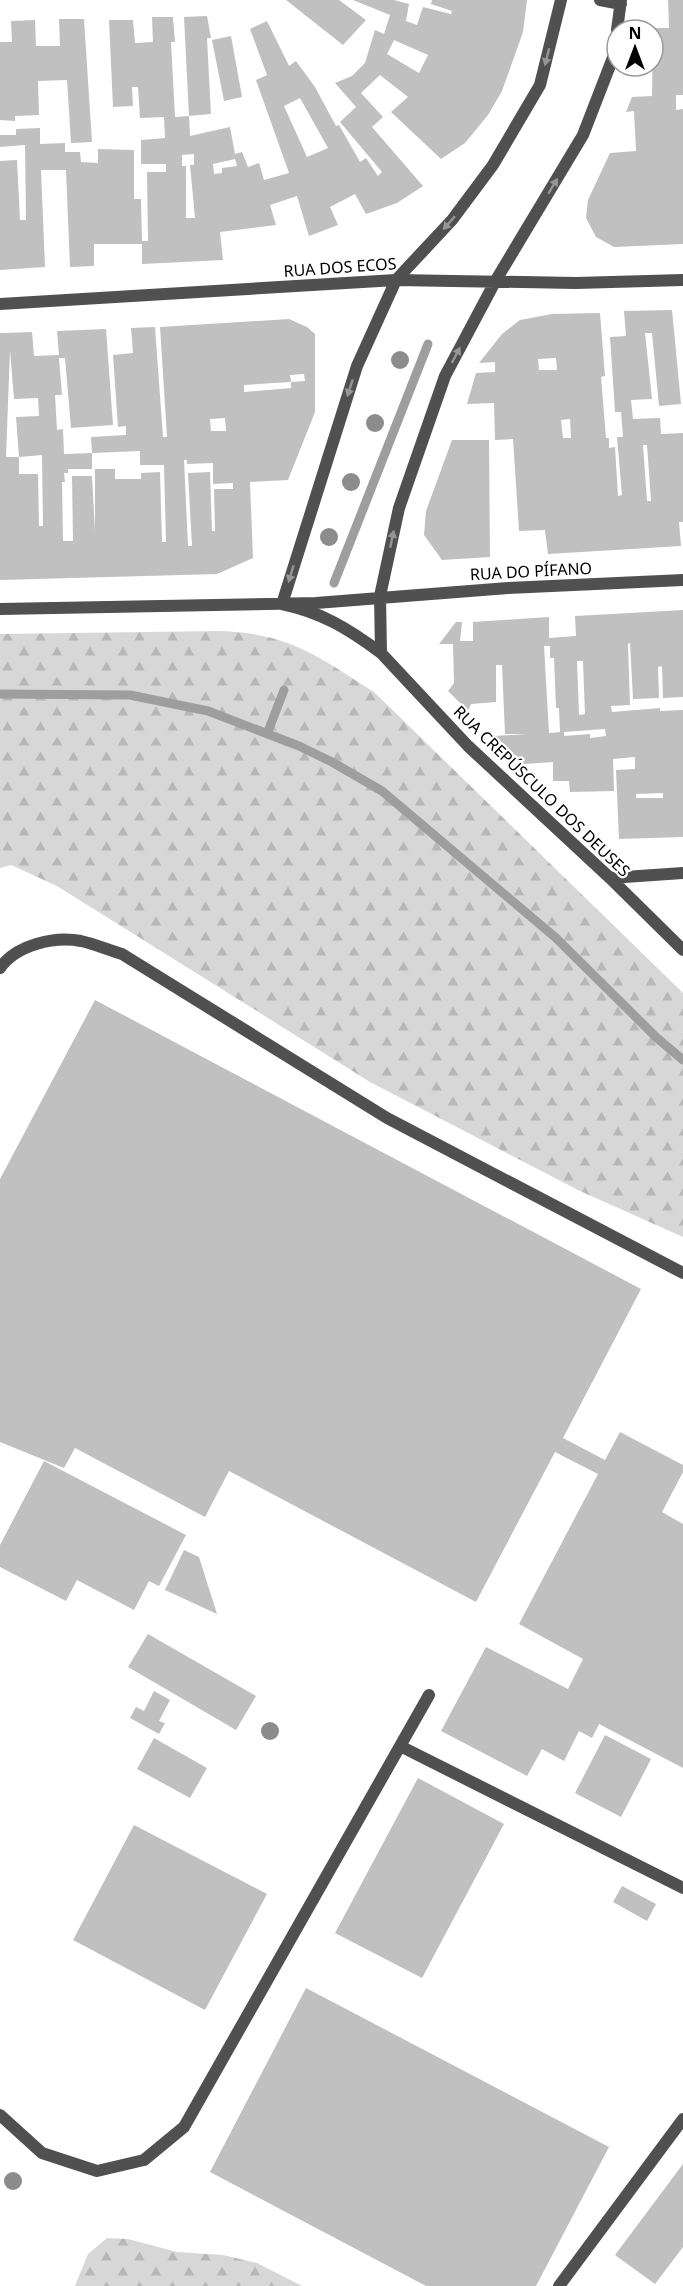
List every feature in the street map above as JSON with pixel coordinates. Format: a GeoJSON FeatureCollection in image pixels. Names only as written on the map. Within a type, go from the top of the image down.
{"type":"FeatureCollection","features":[{"type":"Feature","properties":{"kind":"street"},"geometry":{"type":"LineString","coordinates":[[282,604],[357,366],[396,280],[452,220],[493,165],[540,85],[561,0]]}},
{"type":"Feature","properties":{"kind":"street"},"geometry":{"type":"LineString","coordinates":[[600,0],[621,2],[619,18]]}},
{"type":"Feature","properties":{"kind":"street"},"geometry":{"type":"LineString","coordinates":[[381,653],[380,596],[399,508],[446,376],[496,280],[583,135],[605,78]]}},
{"type":"Feature","properties":{"kind":"street","name":"RUA DOS ECOS"},"geometry":{"type":"LineString","coordinates":[[0,304],[396,280],[576,283],[683,280]]}},
{"type":"Feature","properties":{"kind":"street","name":"RUA DO PÍFANO"},"geometry":{"type":"LineString","coordinates":[[380,596],[683,580]]}},
{"type":"Feature","properties":{"kind":"street","name":"RUA CREPÚSCULO DOS DEUSES"},"geometry":{"type":"LineString","coordinates":[[0,609],[316,603],[380,596]]}},
{"type":"Feature","properties":{"kind":"street","name":"RUA CREPÚSCULO DOS DEUSES"},"geometry":{"type":"LineString","coordinates":[[282,604],[325,616],[345,626],[381,653],[468,746],[610,878],[683,950]]}},
{"type":"Feature","properties":{"kind":"street"},"geometry":{"type":"LineString","coordinates":[[610,878],[683,873]]}},
{"type":"Feature","properties":{"kind":"street"},"geometry":{"type":"LineString","coordinates":[[0,968],[8,957],[36,944],[79,941],[122,954],[387,1118],[683,1272]]}},
{"type":"Feature","properties":{"kind":"street"},"geometry":{"type":"LineString","coordinates":[[0,2115],[42,2153],[96,2171],[144,2160],[184,2127],[429,1695]]}},
{"type":"Feature","properties":{"kind":"street"},"geometry":{"type":"LineString","coordinates":[[400,1746],[683,1888]]}},
{"type":"Feature","properties":{"kind":"street"},"geometry":{"type":"LineString","coordinates":[[559,2286],[683,2119]]}},
{"type":"Feature","properties":{"kind":"green space"},"geometry":{"type":"Polygon","coordinates":[[[220,631],[265,636],[285,642],[319,658],[374,692],[683,993],[683,1237],[580,1191],[370,1082],[57,886],[11,865],[0,868],[0,634],[220,631]]]}},
{"type":"Feature","properties":{"kind":"green space"},"geometry":{"type":"Polygon","coordinates":[[[107,2238],[128,2239],[177,2252],[223,2255],[257,2263],[302,2286],[75,2286],[88,2254],[107,2238]]]}},
{"type":"Feature","properties":{"kind":"building"},"geometry":{"type":"Polygon","coordinates":[[[286,0],[339,0],[366,20],[343,45],[286,0]]]}},
{"type":"Feature","properties":{"kind":"building"},"geometry":{"type":"Polygon","coordinates":[[[353,0],[394,0],[409,4],[406,21],[417,25],[423,7],[451,14],[452,11],[431,4],[432,0],[527,0],[523,32],[502,91],[488,115],[465,143],[441,159],[391,112],[408,97],[380,75],[361,93],[383,117],[372,127],[423,186],[397,203],[366,214],[355,194],[330,207],[338,225],[309,236],[297,196],[270,205],[276,225],[220,232],[223,260],[142,264],[142,244],[94,244],[94,266],[70,267],[66,170],[41,170],[45,267],[0,270],[0,161],[17,160],[20,220],[26,220],[25,145],[0,147],[0,135],[16,135],[16,129],[40,128],[40,144],[65,143],[65,152],[80,152],[81,162],[98,163],[98,149],[134,150],[134,199],[141,199],[142,241],[148,241],[147,172],[166,172],[166,164],[141,164],[141,140],[165,138],[164,117],[140,118],[138,87],[132,87],[133,106],[113,107],[109,20],[133,20],[135,43],[153,42],[152,17],[173,17],[175,42],[171,42],[175,117],[189,116],[190,136],[230,127],[235,154],[242,152],[248,167],[259,163],[264,180],[289,173],[256,80],[267,75],[250,29],[267,21],[289,66],[296,61],[315,87],[336,126],[339,125],[360,162],[366,158],[378,176],[382,172],[340,122],[356,107],[335,83],[352,76],[365,63],[375,30],[384,34],[390,15],[353,0]],[[394,40],[387,54],[419,73],[428,55],[394,40]],[[300,98],[284,106],[307,157],[328,148],[300,98]],[[194,154],[182,155],[182,166],[186,166],[186,218],[195,218],[190,165],[194,165],[194,154]],[[235,159],[213,164],[214,174],[222,173],[222,168],[237,166],[235,159]]]}},
{"type":"Feature","properties":{"kind":"building"},"geometry":{"type":"Polygon","coordinates":[[[668,0],[683,0],[683,95],[676,95],[676,110],[683,109],[683,244],[614,247],[596,237],[586,218],[588,200],[610,153],[636,151],[634,111],[626,112],[632,97],[652,96],[652,78],[665,78],[665,28],[669,28],[668,0]]]}},
{"type":"Feature","properties":{"kind":"building"},"geometry":{"type":"Polygon","coordinates":[[[207,16],[211,38],[207,38],[211,114],[189,116],[184,17],[207,16]]]}},
{"type":"Feature","properties":{"kind":"building"},"geometry":{"type":"Polygon","coordinates":[[[59,19],[84,19],[92,142],[71,143],[67,80],[38,81],[39,115],[15,116],[15,121],[0,120],[0,42],[12,42],[11,21],[35,20],[36,46],[60,46],[59,19]]]}},
{"type":"Feature","properties":{"kind":"building"},"geometry":{"type":"Polygon","coordinates":[[[231,36],[242,97],[224,101],[212,40],[231,36]]]}},
{"type":"Feature","properties":{"kind":"building"},"geometry":{"type":"Polygon","coordinates":[[[672,310],[681,404],[659,406],[652,333],[645,333],[652,399],[631,400],[633,419],[660,418],[661,434],[683,433],[683,522],[679,522],[681,546],[548,554],[545,530],[519,531],[513,439],[495,440],[494,403],[467,404],[476,373],[495,372],[495,362],[479,363],[502,334],[520,320],[552,314],[600,313],[605,376],[601,377],[606,438],[609,438],[609,448],[615,447],[618,496],[622,495],[617,437],[623,437],[621,412],[615,412],[610,337],[626,336],[624,311],[672,310]],[[556,358],[538,359],[539,370],[557,370],[556,358]],[[570,419],[561,420],[563,438],[571,438],[570,419]],[[643,445],[647,501],[651,501],[647,445],[643,445]]]}},
{"type":"Feature","properties":{"kind":"building"},"geometry":{"type":"Polygon","coordinates":[[[289,319],[307,327],[315,334],[315,412],[288,480],[250,482],[253,558],[217,574],[0,580],[0,333],[32,332],[34,356],[59,355],[57,331],[106,329],[113,425],[71,428],[65,358],[59,358],[62,395],[55,395],[57,430],[63,429],[64,454],[92,453],[91,437],[126,435],[126,426],[118,427],[113,355],[133,353],[131,328],[155,327],[163,437],[167,437],[160,327],[289,319]],[[10,350],[6,457],[19,457],[16,417],[39,416],[38,398],[14,399],[10,350]],[[304,374],[290,375],[291,382],[305,381],[304,374]],[[291,382],[244,385],[244,392],[291,388],[291,382]],[[225,418],[210,419],[211,431],[226,431],[225,418]],[[140,451],[92,453],[92,469],[68,469],[68,473],[64,473],[65,482],[62,482],[63,541],[73,541],[72,476],[92,476],[95,532],[95,469],[115,469],[115,479],[141,479],[141,473],[160,472],[162,542],[166,542],[164,465],[140,465],[140,451]],[[42,455],[19,457],[19,474],[38,474],[39,526],[43,526],[42,455]],[[184,460],[188,546],[192,546],[188,473],[210,472],[212,531],[215,531],[214,489],[233,489],[233,483],[213,484],[213,463],[187,464],[187,460],[184,460]]]}},
{"type":"Feature","properties":{"kind":"building"},"geometry":{"type":"Polygon","coordinates":[[[452,440],[489,440],[490,557],[442,560],[424,535],[426,511],[452,440]]]}},
{"type":"Feature","properties":{"kind":"building"},"geometry":{"type":"Polygon","coordinates":[[[683,610],[683,697],[663,698],[662,666],[658,667],[659,698],[633,699],[630,643],[628,644],[630,705],[611,706],[612,712],[660,708],[660,711],[683,710],[683,837],[619,839],[616,770],[635,769],[635,757],[613,759],[614,791],[570,792],[569,781],[553,781],[553,762],[524,764],[495,736],[527,734],[505,734],[502,665],[496,665],[496,702],[471,704],[468,711],[448,691],[454,683],[453,644],[439,644],[456,622],[462,622],[460,641],[473,641],[473,622],[549,617],[549,638],[576,636],[575,616],[683,610]],[[544,646],[549,733],[560,732],[559,708],[556,708],[554,658],[550,658],[550,646],[544,646]],[[577,661],[579,715],[585,714],[583,661],[577,661]],[[605,729],[564,732],[564,736],[590,734],[590,738],[606,736],[605,729]],[[663,793],[636,794],[636,798],[663,798],[663,793]]]}},
{"type":"Feature","properties":{"kind":"building"},"geometry":{"type":"Polygon","coordinates":[[[95,1000],[641,1289],[563,1438],[605,1460],[620,1432],[683,1465],[683,1472],[662,1512],[683,1524],[683,1768],[599,1724],[592,1738],[579,1731],[564,1761],[542,1749],[527,1776],[441,1731],[486,1647],[568,1689],[583,1659],[519,1624],[598,1474],[555,1452],[476,1602],[229,1471],[205,1517],[75,1448],[64,1468],[0,1442],[0,1179],[95,1000]]]}},
{"type":"Feature","properties":{"kind":"building"},"geometry":{"type":"Polygon","coordinates":[[[44,1461],[186,1535],[159,1586],[149,1581],[134,1610],[77,1580],[66,1601],[0,1567],[0,1545],[44,1461]]]}},
{"type":"Feature","properties":{"kind":"building"},"geometry":{"type":"Polygon","coordinates":[[[184,1550],[199,1557],[217,1614],[165,1590],[184,1550]]]}},
{"type":"Feature","properties":{"kind":"building"},"geometry":{"type":"Polygon","coordinates":[[[148,1634],[256,1696],[236,1730],[128,1667],[148,1634]]]}},
{"type":"Feature","properties":{"kind":"building"},"geometry":{"type":"Polygon","coordinates":[[[154,1691],[170,1700],[159,1721],[165,1723],[159,1734],[130,1718],[136,1707],[144,1711],[154,1691]]]}},
{"type":"Feature","properties":{"kind":"building"},"geometry":{"type":"Polygon","coordinates":[[[605,1735],[651,1759],[621,1817],[575,1793],[605,1735]]]}},
{"type":"Feature","properties":{"kind":"building"},"geometry":{"type":"Polygon","coordinates":[[[154,1738],[207,1768],[190,1798],[137,1769],[154,1738]]]}},
{"type":"Feature","properties":{"kind":"building"},"geometry":{"type":"Polygon","coordinates":[[[418,1778],[504,1824],[422,1978],[335,1933],[418,1778]]]}},
{"type":"Feature","properties":{"kind":"building"},"geometry":{"type":"Polygon","coordinates":[[[134,1825],[267,1894],[205,2010],[73,1940],[134,1825]]]}},
{"type":"Feature","properties":{"kind":"building"},"geometry":{"type":"Polygon","coordinates":[[[622,1886],[656,1904],[647,1921],[613,1902],[622,1886]]]}},
{"type":"Feature","properties":{"kind":"building"},"geometry":{"type":"Polygon","coordinates":[[[306,1988],[609,2147],[536,2286],[426,2286],[210,2172],[306,1988]]]}},
{"type":"Feature","properties":{"kind":"building"},"geometry":{"type":"Polygon","coordinates":[[[683,2164],[683,2247],[655,2284],[615,2255],[683,2164]]]}},
{"type":"Feature","properties":{"kind":"waterway"},"geometry":{"type":"LineString","coordinates":[[334,583],[428,344]]}},
{"type":"Feature","properties":{"kind":"waterway"},"geometry":{"type":"LineString","coordinates":[[267,734],[284,690]]}},
{"type":"Feature","properties":{"kind":"waterway"},"geometry":{"type":"LineString","coordinates":[[0,694],[130,695],[208,711],[299,746],[332,762],[382,791],[556,938],[657,1038],[683,1060]]}}]}
